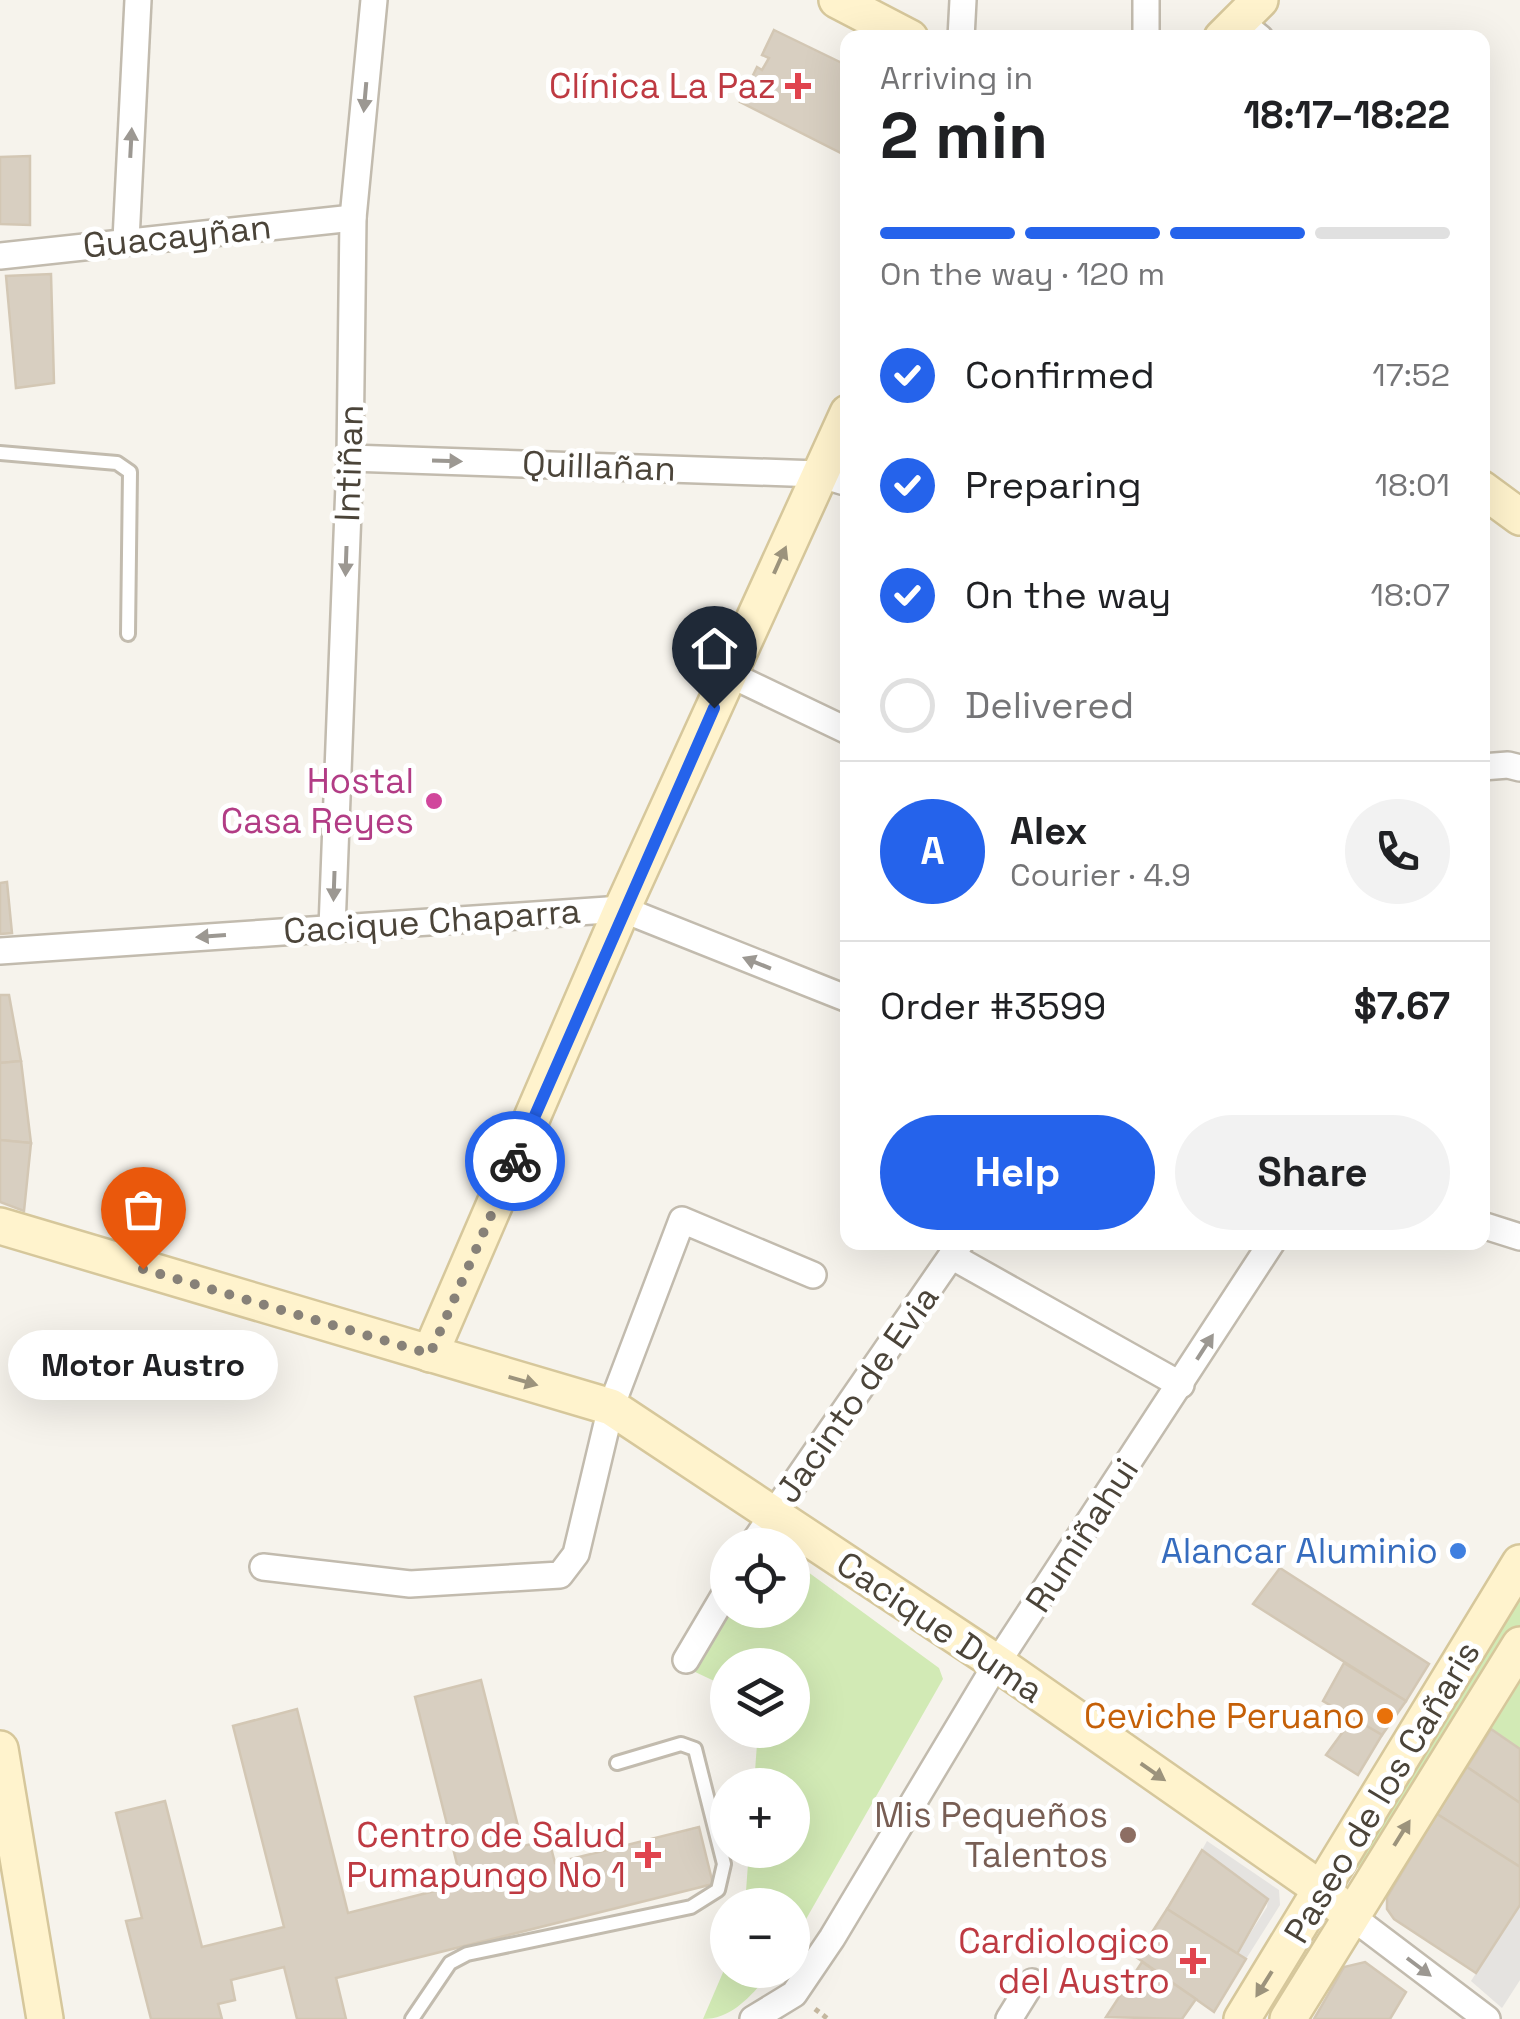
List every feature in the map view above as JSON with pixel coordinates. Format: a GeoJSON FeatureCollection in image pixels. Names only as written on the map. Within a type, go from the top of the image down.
{"type":"FeatureCollection","features":[{"type":"Feature","properties":{"kind":"street"},"geometry":{"type":"LineString","coordinates":[[126,240],[138,0]]}},
{"type":"Feature","properties":{"kind":"street","name":"Intiñan"},"geometry":{"type":"LineString","coordinates":[[332,928],[350,458],[354,218],[374,0]]}},
{"type":"Feature","properties":{"kind":"street"},"geometry":{"type":"LineString","coordinates":[[837,0],[895,30]]}},
{"type":"Feature","properties":{"kind":"street"},"geometry":{"type":"LineString","coordinates":[[961,30],[963,0]]}},
{"type":"Feature","properties":{"kind":"street"},"geometry":{"type":"LineString","coordinates":[[1146,0],[1146,30]]}},
{"type":"Feature","properties":{"kind":"street","name":"Guacayñan"},"geometry":{"type":"LineString","coordinates":[[0,256],[354,218]]}},
{"type":"Feature","properties":{"kind":"street"},"geometry":{"type":"LineString","coordinates":[[430,1354],[622,908],[729,674],[833,478],[840,448]]}},
{"type":"Feature","properties":{"kind":"street","name":"Quillañan"},"geometry":{"type":"LineString","coordinates":[[350,458],[833,478]]}},
{"type":"Feature","properties":{"kind":"street"},"geometry":{"type":"LineString","coordinates":[[1490,495],[1520,517]]}},
{"type":"Feature","properties":{"kind":"street"},"geometry":{"type":"LineString","coordinates":[[729,674],[840,727]]}},
{"type":"Feature","properties":{"kind":"street"},"geometry":{"type":"LineString","coordinates":[[1490,767],[1520,768]]}},
{"type":"Feature","properties":{"kind":"street","name":"Cacique Chaparra"},"geometry":{"type":"LineString","coordinates":[[0,951],[622,908],[840,996]]}},
{"type":"Feature","properties":{"kind":"street"},"geometry":{"type":"LineString","coordinates":[[263,1567],[410,1584],[560,1575],[576,1554],[611,1407],[682,1220],[812,1275]]}},
{"type":"Feature","properties":{"kind":"street","name":"Cacique Duma"},"geometry":{"type":"LineString","coordinates":[[0,1226],[611,1407],[997,1663],[1322,1890],[1487,2019]]}},
{"type":"Feature","properties":{"kind":"street"},"geometry":{"type":"LineString","coordinates":[[1490,1228],[1520,1237]]}},
{"type":"Feature","properties":{"kind":"street"},"geometry":{"type":"LineString","coordinates":[[957,1250],[1180,1385]]}},
{"type":"Feature","properties":{"kind":"street","name":"Jacinto de Evia"},"geometry":{"type":"LineString","coordinates":[[764,1528],[957,1250]]}},
{"type":"Feature","properties":{"kind":"street","name":"Rumiñahui"},"geometry":{"type":"LineString","coordinates":[[753,2019],[794,1994],[832,1938],[997,1663],[1267,1250]]}},
{"type":"Feature","properties":{"kind":"street","name":"Paseo de los Cañaris"},"geometry":{"type":"LineString","coordinates":[[1242,2019],[1520,1564]]}},
{"type":"Feature","properties":{"kind":"street"},"geometry":{"type":"LineString","coordinates":[[686,1660],[710,1619]]}},
{"type":"Feature","properties":{"kind":"street","name":"Paseo de los Cañaris"},"geometry":{"type":"LineString","coordinates":[[1288,2019],[1520,1645]]}},
{"type":"Feature","properties":{"kind":"street"},"geometry":{"type":"LineString","coordinates":[[0,1749],[45,2019]]}},
{"type":"Feature","properties":{"kind":"street"},"geometry":{"type":"LineString","coordinates":[[1009,2019],[1032,1982]]}},
{"type":"Feature","properties":{"kind":"lane"},"geometry":{"type":"LineString","coordinates":[[0,453],[117,463],[130,472],[128,634]]}},
{"type":"Feature","properties":{"kind":"lane"},"geometry":{"type":"LineString","coordinates":[[412,2019],[450,1963],[467,1954],[691,1907],[718,1890],[724,1864],[694,1749],[681,1744],[617,1763]]}},
{"type":"Feature","properties":{"kind":"green space"},"geometry":{"type":"Polygon","coordinates":[[[810,1573],[939,1668],[943,1679],[810,1912],[810,1888],[746,1888],[748,1868],[810,1868],[810,1768],[755,1768],[757,1748],[810,1748],[810,1648],[710,1648],[710,1679],[676,1663],[710,1603],[710,1628],[810,1628],[810,1573]]]}},
{"type":"Feature","properties":{"kind":"green space"},"geometry":{"type":"Polygon","coordinates":[[[1520,1594],[1520,1645],[1374,1879],[1342,1857],[1520,1594]]]}},
{"type":"Feature","properties":{"kind":"green space"},"geometry":{"type":"Polygon","coordinates":[[[1520,1682],[1520,1749],[1491,1729],[1520,1682]]]}},
{"type":"Feature","properties":{"kind":"green space"},"geometry":{"type":"Polygon","coordinates":[[[716,1988],[757,1988],[733,2010],[703,2019],[716,1988]]]}},
{"type":"Feature","properties":{"kind":"shaded area"},"geometry":{"type":"Polygon","coordinates":[[[1207,1841],[1279,1890],[1280,1905],[1246,1959],[1237,1954],[1267,1907],[1268,1899],[1202,1850],[1207,1841]]]}},
{"type":"Feature","properties":{"kind":"shaded area"},"geometry":{"type":"Polygon","coordinates":[[[1520,1905],[1520,1980],[1502,2008],[1471,1981],[1520,1905]]]}},
{"type":"Feature","properties":{"kind":"building","name":"Clínica La Paz"},"geometry":{"type":"Polygon","coordinates":[[[774,30],[840,62],[840,152],[740,102],[757,67],[762,70],[769,58],[762,55],[774,30]]]}},
{"type":"Feature","properties":{"kind":"building"},"geometry":{"type":"Polygon","coordinates":[[[30,156],[30,225],[0,224],[0,157],[30,156]]]}},
{"type":"Feature","properties":{"kind":"building"},"geometry":{"type":"Polygon","coordinates":[[[51,274],[54,383],[16,388],[6,276],[51,274]]]}},
{"type":"Feature","properties":{"kind":"building"},"geometry":{"type":"Polygon","coordinates":[[[7,882],[12,933],[0,934],[0,883],[7,882]]]}},
{"type":"Feature","properties":{"kind":"building"},"geometry":{"type":"Polygon","coordinates":[[[0,995],[9,995],[21,1061],[0,1063],[0,995]]]}},
{"type":"Feature","properties":{"kind":"building"},"geometry":{"type":"Polygon","coordinates":[[[21,1061],[31,1143],[0,1140],[0,1063],[21,1061]]]}},
{"type":"Feature","properties":{"kind":"building"},"geometry":{"type":"Polygon","coordinates":[[[0,1140],[31,1143],[24,1211],[0,1202],[0,1140]]]}},
{"type":"Feature","properties":{"kind":"building"},"geometry":{"type":"Polygon","coordinates":[[[1280,1568],[1429,1664],[1406,1701],[1253,1604],[1280,1568]]]}},
{"type":"Feature","properties":{"kind":"building"},"geometry":{"type":"Polygon","coordinates":[[[1344,1663],[1406,1701],[1382,1735],[1323,1701],[1344,1663]]]}},
{"type":"Feature","properties":{"kind":"building","name":"Centro de Salud Pumapungo No 1"},"geometry":{"type":"Polygon","coordinates":[[[481,1680],[523,1846],[549,1840],[555,1863],[699,1827],[713,1884],[336,1978],[346,2019],[297,2019],[284,1967],[231,1980],[235,2000],[218,2004],[222,2019],[151,2019],[126,1921],[142,1918],[116,1813],[165,1801],[202,1947],[284,1927],[233,1726],[297,1709],[348,1913],[462,1884],[415,1697],[481,1680]]]}},
{"type":"Feature","properties":{"kind":"building"},"geometry":{"type":"Polygon","coordinates":[[[1353,1718],[1382,1735],[1358,1775],[1326,1755],[1353,1718]]]}},
{"type":"Feature","properties":{"kind":"building"},"geometry":{"type":"Polygon","coordinates":[[[1491,1729],[1520,1749],[1520,1803],[1467,1767],[1491,1729]]]}},
{"type":"Feature","properties":{"kind":"building"},"geometry":{"type":"Polygon","coordinates":[[[1467,1767],[1520,1803],[1520,1867],[1437,1814],[1467,1767]]]}},
{"type":"Feature","properties":{"kind":"building"},"geometry":{"type":"Polygon","coordinates":[[[1437,1814],[1520,1867],[1520,1905],[1476,1973],[1394,1919],[1387,1909],[1387,1897],[1437,1814]]]}},
{"type":"Feature","properties":{"kind":"building"},"geometry":{"type":"Polygon","coordinates":[[[1202,1850],[1268,1899],[1237,1954],[1167,1909],[1202,1850]]]}},
{"type":"Feature","properties":{"kind":"building","name":"Cardiologico del Austro"},"geometry":{"type":"Polygon","coordinates":[[[1167,1909],[1246,1959],[1214,2012],[1136,1957],[1167,1909]]]}},
{"type":"Feature","properties":{"kind":"building"},"geometry":{"type":"Polygon","coordinates":[[[1142,1962],[1196,1999],[1182,2019],[1106,2017],[1142,1962]]]}},
{"type":"Feature","properties":{"kind":"building"},"geometry":{"type":"Polygon","coordinates":[[[1365,1962],[1406,1992],[1390,2019],[1314,2019],[1344,1967],[1365,1962]]]}},
{"type":"Feature","properties":{"kind":"way so far"},"geometry":{"type":"LineString","coordinates":[[143,1269],[430,1354],[515,1161]]}},
{"type":"Feature","properties":{"kind":"place","name":"Clínica La Paz"},"geometry":{"type":"Point","coordinates":[798,86]}},
{"type":"Feature","properties":{"kind":"place","name":"Hostal Casa Reyes"},"geometry":{"type":"Point","coordinates":[434,801]}},
{"type":"Feature","properties":{"kind":"place","name":"Motor Austro"},"geometry":{"type":"Point","coordinates":[143,1269]}},
{"type":"Feature","properties":{"kind":"place","name":"Alancar Aluminio"},"geometry":{"type":"Point","coordinates":[1458,1551]}},
{"type":"Feature","properties":{"kind":"place","name":"Ceviche Peruano"},"geometry":{"type":"Point","coordinates":[1385,1716]}},
{"type":"Feature","properties":{"kind":"place","name":"Mis Pequeños Talentos"},"geometry":{"type":"Point","coordinates":[1128,1835]}},
{"type":"Feature","properties":{"kind":"place","name":"Centro de Salud Pumapungo No 1"},"geometry":{"type":"Point","coordinates":[648,1855]}},
{"type":"Feature","properties":{"kind":"place","name":"Cardiologico del Austro"},"geometry":{"type":"Point","coordinates":[1193,1961]}},
{"type":"Feature","properties":{"kind":"route"},"geometry":{"type":"LineString","coordinates":[[515,1161],[622,908],[714,708]]}}]}
